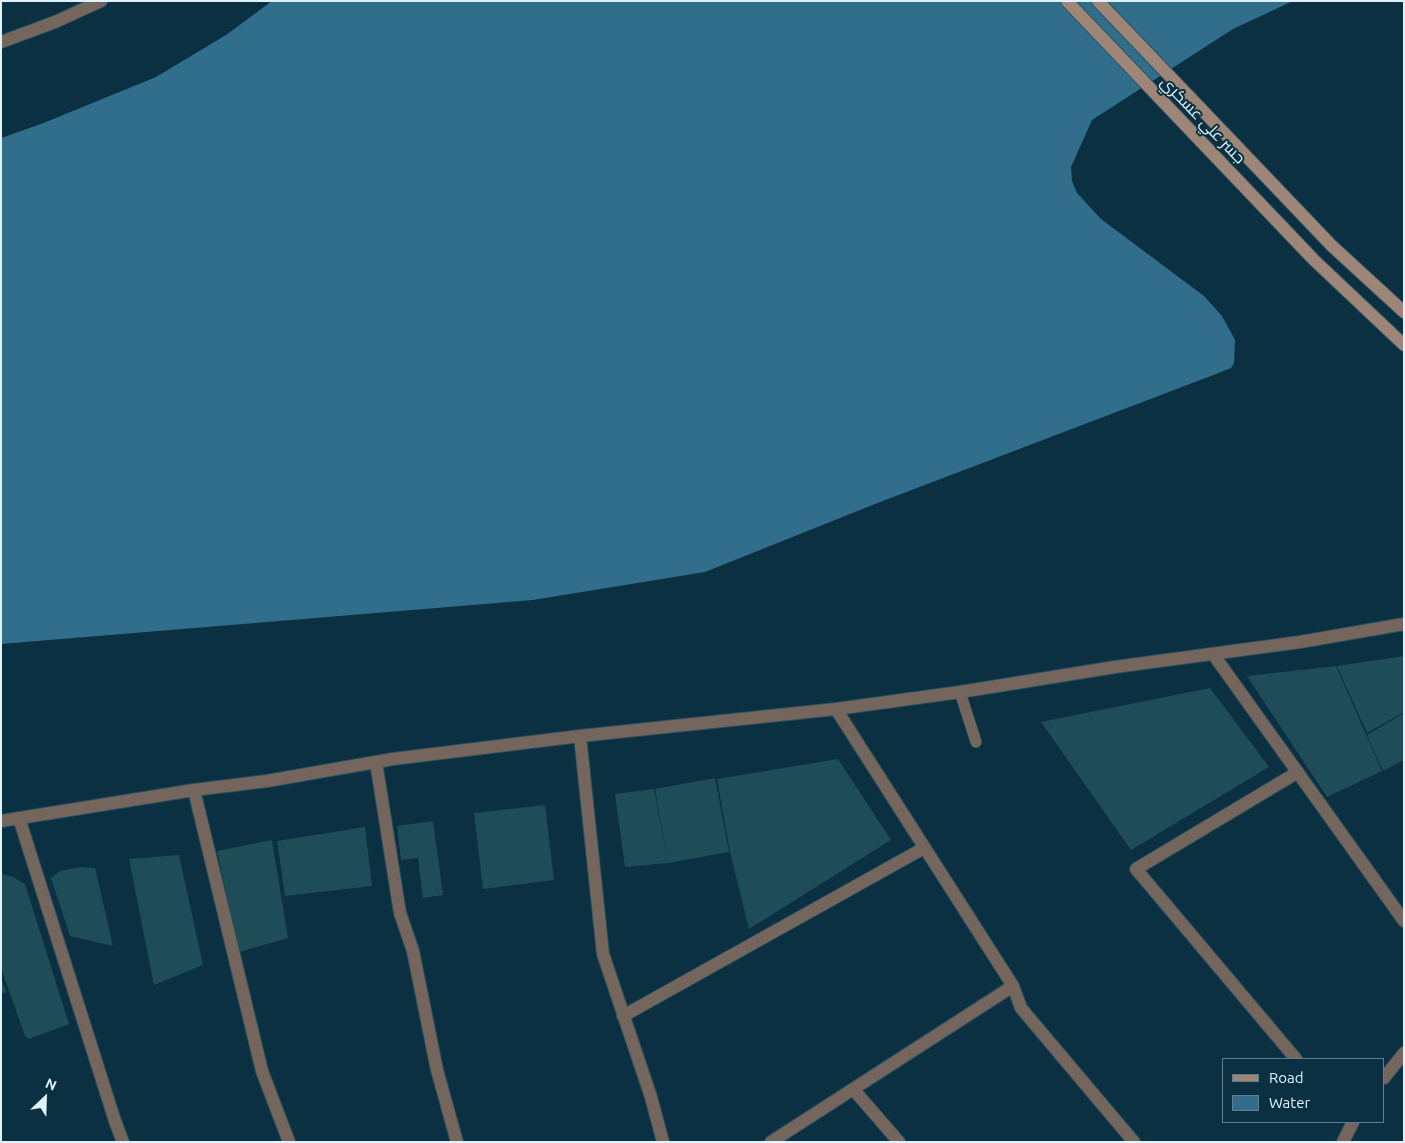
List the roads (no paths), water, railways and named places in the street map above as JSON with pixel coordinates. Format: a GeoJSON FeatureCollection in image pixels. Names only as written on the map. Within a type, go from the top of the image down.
{"type":"FeatureCollection","features":[{"type":"Feature","properties":{"kind":"main road","name":"جسر علي عسكري"},"geometry":{"type":"LineString","coordinates":[[1067,1],[1314,260],[1404,345]]}},
{"type":"Feature","properties":{"kind":"main road","name":"جسر علي عسكري"},"geometry":{"type":"LineString","coordinates":[[1098,1],[1332,246],[1404,312]]}},
{"type":"Feature","properties":{"kind":"street"},"geometry":{"type":"LineString","coordinates":[[1,42],[55,22],[101,1]]}},
{"type":"Feature","properties":{"kind":"street"},"geometry":{"type":"LineString","coordinates":[[1,821],[194,790],[267,781],[376,762],[580,736],[836,709],[960,692],[1404,624]]}},
{"type":"Feature","properties":{"kind":"street"},"geometry":{"type":"LineString","coordinates":[[1213,654],[1404,922]]}},
{"type":"Feature","properties":{"kind":"street"},"geometry":{"type":"LineString","coordinates":[[836,709],[1013,986],[1022,1008],[1134,1142]]}},
{"type":"Feature","properties":{"kind":"street"},"geometry":{"type":"LineString","coordinates":[[580,736],[602,954],[652,1097],[663,1142]]}},
{"type":"Feature","properties":{"kind":"street"},"geometry":{"type":"LineString","coordinates":[[376,762],[400,913],[414,951],[437,1070],[457,1142]]}},
{"type":"Feature","properties":{"kind":"street"},"geometry":{"type":"LineString","coordinates":[[1295,1058],[1136,868],[1298,772]]}},
{"type":"Feature","properties":{"kind":"street"},"geometry":{"type":"LineString","coordinates":[[194,790],[262,1071],[289,1142]]}},
{"type":"Feature","properties":{"kind":"street"},"geometry":{"type":"LineString","coordinates":[[19,818],[123,1142]]}},
{"type":"Feature","properties":{"kind":"street"},"geometry":{"type":"LineString","coordinates":[[623,1016],[924,848]]}},
{"type":"Feature","properties":{"kind":"street"},"geometry":{"type":"LineString","coordinates":[[771,1142],[1013,986]]}},
{"type":"Feature","properties":{"kind":"street"},"geometry":{"type":"LineString","coordinates":[[1385,1077],[1404,1053]]}},
{"type":"Feature","properties":{"kind":"street"},"geometry":{"type":"LineString","coordinates":[[852,1089],[899,1142]]}},
{"type":"Feature","properties":{"kind":"street"},"geometry":{"type":"LineString","coordinates":[[1343,1142],[1351,1123]]}},
{"type":"Feature","properties":{"kind":"lane"},"geometry":{"type":"LineString","coordinates":[[960,692],[976,742]]}},
{"type":"Feature","properties":{"kind":"water"},"geometry":{"type":"Polygon","coordinates":[[[272,1],[1293,1],[1233,29],[1092,120],[1071,167],[1072,181],[1077,193],[1101,219],[1204,296],[1222,316],[1235,340],[1234,363],[1231,368],[1216,374],[875,504],[705,572],[533,600],[1,644],[1,138],[41,124],[156,77],[226,35],[272,1]]]}}]}
